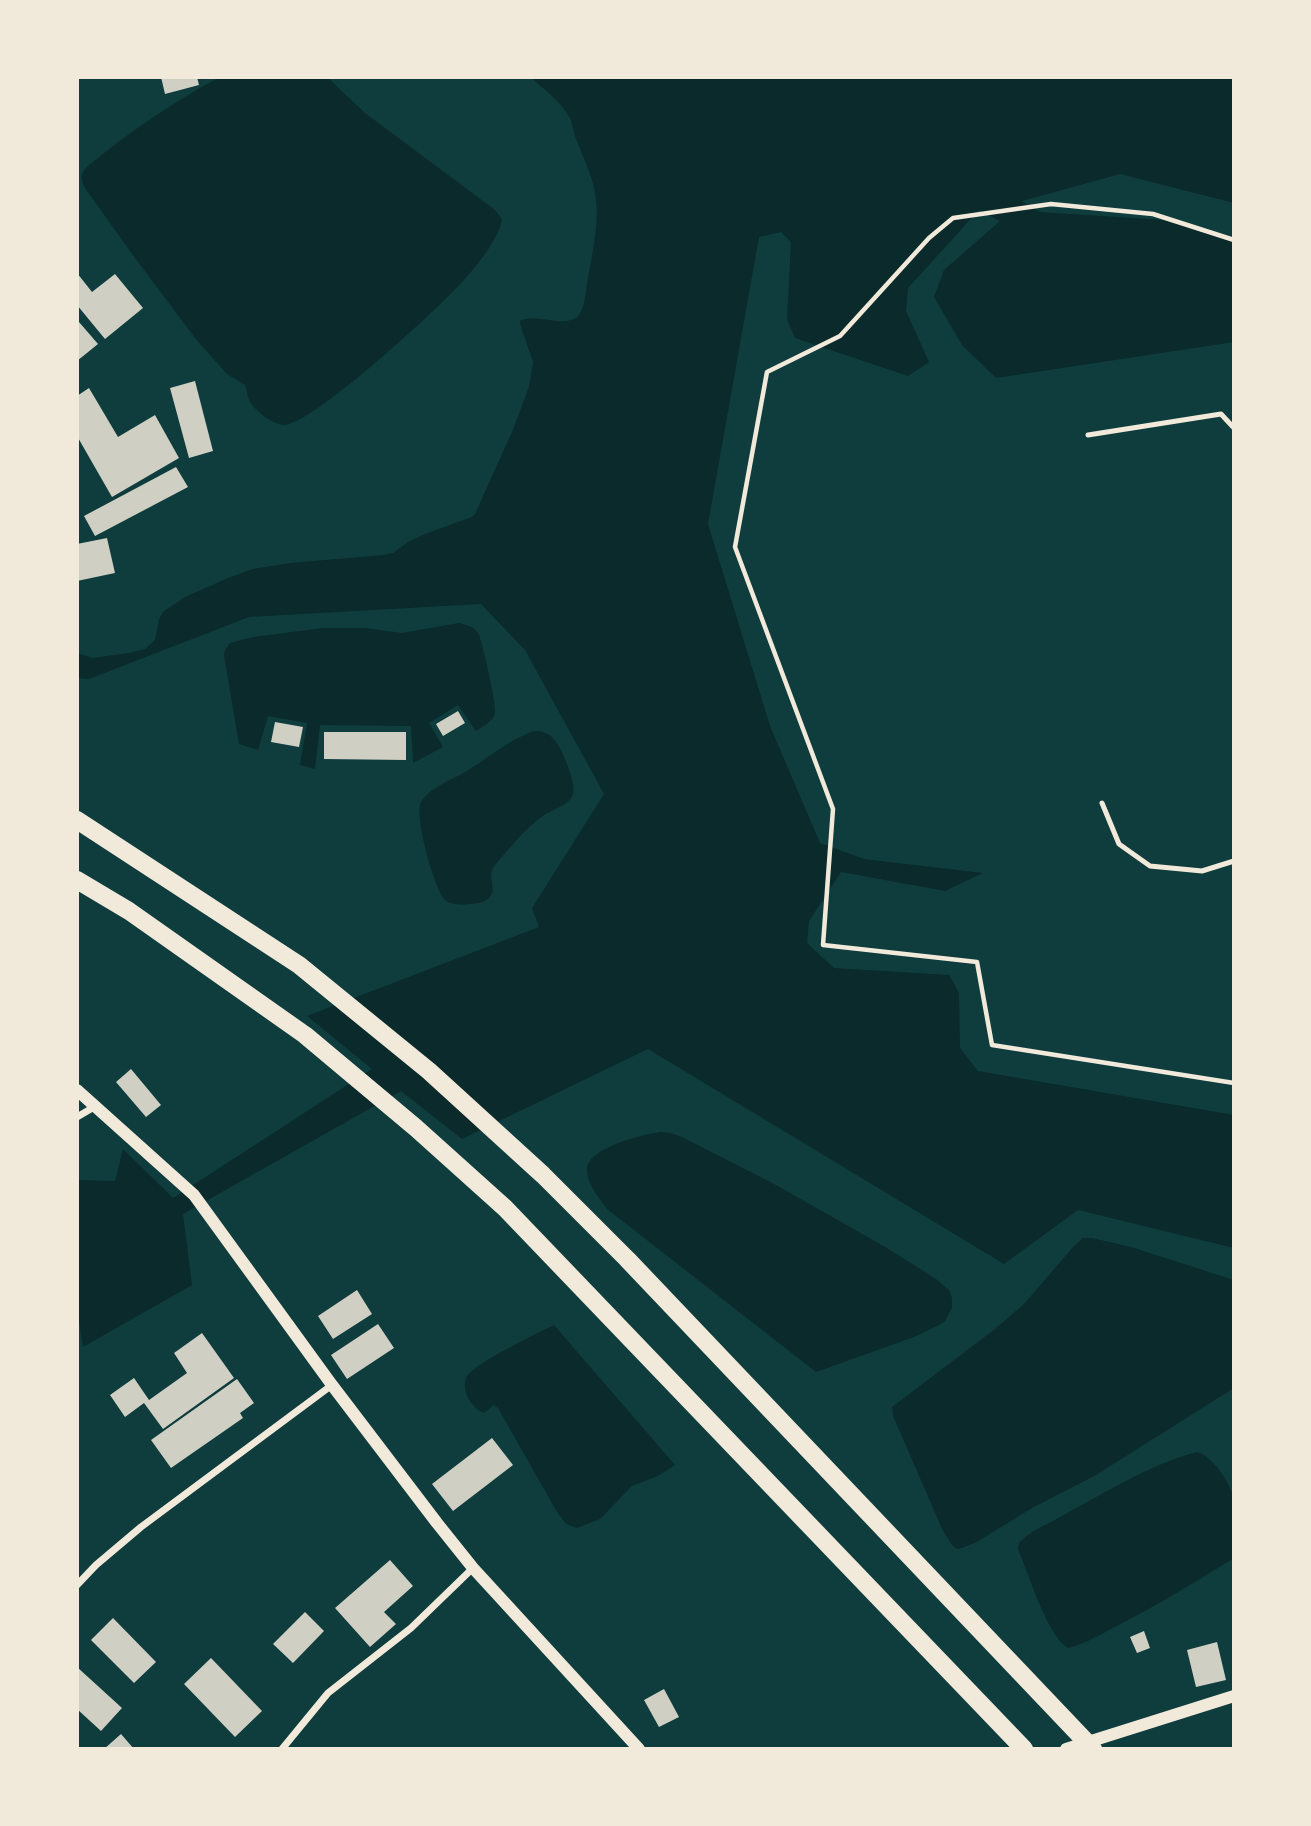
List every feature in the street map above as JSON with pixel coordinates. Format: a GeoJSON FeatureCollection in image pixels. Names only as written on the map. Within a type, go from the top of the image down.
{"type":"FeatureCollection","features":[{"type":"Feature","properties":{"kind":"main road"},"geometry":{"type":"LineString","coordinates":[[77,820],[299,965],[429,1071],[543,1175],[636,1269],[1090,1746]]}},
{"type":"Feature","properties":{"kind":"main road"},"geometry":{"type":"LineString","coordinates":[[77,880],[129,911],[305,1035],[416,1128],[505,1208],[1024,1749]]}},
{"type":"Feature","properties":{"kind":"street"},"geometry":{"type":"LineString","coordinates":[[77,1090],[194,1195],[332,1385],[473,1568],[639,1749]]}},
{"type":"Feature","properties":{"kind":"street"},"geometry":{"type":"LineString","coordinates":[[77,1117],[94,1107]]}},
{"type":"Feature","properties":{"kind":"street"},"geometry":{"type":"LineString","coordinates":[[77,1585],[141,1527],[332,1385]]}},
{"type":"Feature","properties":{"kind":"street"},"geometry":{"type":"LineString","coordinates":[[282,1749],[328,1693],[411,1628],[473,1568]]}},
{"type":"Feature","properties":{"kind":"street"},"geometry":{"type":"LineString","coordinates":[[1066,1749],[1090,1746],[1234,1696]]}},
{"type":"Feature","properties":{"kind":"lane"},"geometry":{"type":"LineString","coordinates":[[1088,435],[1221,414],[1234,428]]}},
{"type":"Feature","properties":{"kind":"lane"},"geometry":{"type":"LineString","coordinates":[[1102,803],[1119,844],[1150,866],[1202,871],[1234,861]]}},
{"type":"Feature","properties":{"kind":"path"},"geometry":{"type":"LineString","coordinates":[[1234,240],[1153,214],[1051,204],[953,218],[929,238],[840,335],[767,372],[735,547],[833,809],[823,945],[977,962],[992,1045],[1234,1083]]}},
{"type":"Feature","properties":{"kind":"water"},"geometry":{"type":"Polygon","coordinates":[[[220,77],[327,77],[365,113],[495,210],[502,219],[492,244],[480,261],[429,315],[346,387],[298,420],[283,425],[269,419],[255,408],[249,400],[245,385],[227,374],[195,338],[85,188],[82,179],[85,169],[119,141],[168,107],[220,77]]]}},
{"type":"Feature","properties":{"kind":"water"},"geometry":{"type":"Polygon","coordinates":[[[530,77],[1234,77],[1234,203],[1120,174],[1022,201],[1040,212],[1179,221],[1234,241],[1234,342],[996,378],[962,345],[934,297],[944,270],[1000,221],[979,210],[908,288],[906,311],[929,362],[908,376],[795,338],[787,319],[791,242],[781,232],[759,237],[708,524],[770,726],[820,843],[864,859],[983,873],[945,891],[841,872],[809,921],[807,943],[834,968],[949,975],[959,993],[960,1048],[978,1071],[1234,1115],[1234,1248],[1078,1210],[1004,1264],[648,1049],[462,1139],[401,1091],[183,1214],[192,1285],[83,1347],[77,1308],[77,1180],[115,1181],[123,1149],[173,1198],[372,1069],[307,1016],[539,927],[532,908],[604,794],[525,650],[481,604],[249,617],[89,679],[77,678],[77,653],[92,658],[145,649],[155,640],[159,619],[164,611],[185,597],[228,578],[253,569],[290,563],[393,553],[408,542],[475,514],[529,387],[533,362],[520,321],[533,318],[567,321],[578,316],[584,303],[594,244],[597,217],[595,190],[571,120],[558,102],[530,77]]]}},
{"type":"Feature","properties":{"kind":"water"},"geometry":{"type":"Polygon","coordinates":[[[459,623],[472,627],[478,633],[494,699],[494,716],[476,731],[458,705],[429,723],[443,747],[413,763],[411,726],[320,725],[315,769],[300,765],[307,723],[268,716],[258,750],[239,744],[224,655],[230,643],[253,637],[323,628],[365,628],[402,633],[459,623]]]}},
{"type":"Feature","properties":{"kind":"water"},"geometry":{"type":"Polygon","coordinates":[[[534,731],[548,734],[560,748],[572,779],[574,790],[571,798],[529,827],[494,866],[491,875],[493,890],[488,899],[467,904],[447,902],[436,882],[426,852],[420,821],[421,802],[437,787],[509,743],[534,731]]]}},
{"type":"Feature","properties":{"kind":"water"},"geometry":{"type":"Polygon","coordinates":[[[661,1132],[684,1138],[776,1185],[936,1279],[949,1290],[952,1298],[952,1308],[945,1321],[914,1337],[816,1372],[607,1209],[597,1196],[587,1170],[589,1162],[596,1155],[617,1144],[661,1132]]]}},
{"type":"Feature","properties":{"kind":"water"},"geometry":{"type":"Polygon","coordinates":[[[1083,1238],[1131,1247],[1234,1280],[1234,1388],[1096,1475],[1032,1508],[977,1542],[957,1549],[943,1531],[893,1416],[892,1407],[1024,1304],[1083,1238]]]}},
{"type":"Feature","properties":{"kind":"water"},"geometry":{"type":"Polygon","coordinates":[[[554,1325],[675,1465],[658,1476],[632,1486],[600,1519],[577,1528],[566,1524],[557,1512],[498,1408],[494,1405],[484,1413],[479,1410],[468,1398],[465,1387],[467,1376],[482,1363],[554,1325]]]}},
{"type":"Feature","properties":{"kind":"water"},"geometry":{"type":"Polygon","coordinates":[[[1197,1452],[1215,1465],[1232,1494],[1235,1513],[1234,1558],[1132,1618],[1068,1648],[1060,1641],[1046,1617],[1018,1549],[1019,1543],[1038,1528],[1127,1480],[1197,1452]]]}},
{"type":"Feature","properties":{"kind":"building"},"geometry":{"type":"Polygon","coordinates":[[[161,77],[197,77],[199,85],[165,94],[161,77]]]}},
{"type":"Feature","properties":{"kind":"building"},"geometry":{"type":"Polygon","coordinates":[[[77,273],[92,292],[115,274],[143,308],[105,339],[77,305],[77,273]]]}},
{"type":"Feature","properties":{"kind":"building"},"geometry":{"type":"Polygon","coordinates":[[[79,322],[98,344],[77,361],[77,324],[79,322]]]}},
{"type":"Feature","properties":{"kind":"building"},"geometry":{"type":"Polygon","coordinates":[[[195,381],[213,451],[189,458],[170,388],[195,381]]]}},
{"type":"Feature","properties":{"kind":"building"},"geometry":{"type":"Polygon","coordinates":[[[89,388],[118,437],[155,415],[179,458],[112,497],[77,436],[77,396],[89,388]]]}},
{"type":"Feature","properties":{"kind":"building"},"geometry":{"type":"Polygon","coordinates":[[[176,467],[188,487],[95,536],[84,516],[176,467]]]}},
{"type":"Feature","properties":{"kind":"building"},"geometry":{"type":"Polygon","coordinates":[[[107,538],[115,573],[77,581],[77,544],[107,538]]]}},
{"type":"Feature","properties":{"kind":"building"},"geometry":{"type":"Polygon","coordinates":[[[458,711],[465,723],[443,736],[436,724],[458,711]]]}},
{"type":"Feature","properties":{"kind":"building"},"geometry":{"type":"Polygon","coordinates":[[[275,722],[303,727],[299,747],[271,742],[275,722]]]}},
{"type":"Feature","properties":{"kind":"building"},"geometry":{"type":"Polygon","coordinates":[[[324,732],[406,732],[406,760],[324,759],[324,732]]]}},
{"type":"Feature","properties":{"kind":"building"},"geometry":{"type":"Polygon","coordinates":[[[131,1069],[161,1105],[146,1117],[116,1082],[131,1069]]]}},
{"type":"Feature","properties":{"kind":"building"},"geometry":{"type":"Polygon","coordinates":[[[357,1290],[372,1314],[333,1339],[318,1316],[357,1290]]]}},
{"type":"Feature","properties":{"kind":"building"},"geometry":{"type":"Polygon","coordinates":[[[378,1324],[394,1348],[347,1379],[331,1355],[378,1324]]]}},
{"type":"Feature","properties":{"kind":"building"},"geometry":{"type":"Polygon","coordinates":[[[202,1333],[234,1378],[163,1429],[144,1403],[125,1417],[110,1395],[134,1378],[149,1400],[187,1373],[174,1353],[202,1333]]]}},
{"type":"Feature","properties":{"kind":"building"},"geometry":{"type":"Polygon","coordinates":[[[237,1379],[254,1403],[240,1413],[243,1418],[171,1468],[151,1440],[237,1379]]]}},
{"type":"Feature","properties":{"kind":"building"},"geometry":{"type":"Polygon","coordinates":[[[492,1438],[513,1465],[453,1511],[432,1484],[492,1438]]]}},
{"type":"Feature","properties":{"kind":"building"},"geometry":{"type":"Polygon","coordinates":[[[390,1560],[413,1586],[384,1612],[396,1624],[370,1647],[335,1608],[390,1560]]]}},
{"type":"Feature","properties":{"kind":"building"},"geometry":{"type":"Polygon","coordinates":[[[305,1612],[324,1631],[293,1663],[273,1644],[305,1612]]]}},
{"type":"Feature","properties":{"kind":"building"},"geometry":{"type":"Polygon","coordinates":[[[113,1618],[156,1662],[134,1683],[91,1640],[113,1618]]]}},
{"type":"Feature","properties":{"kind":"building"},"geometry":{"type":"Polygon","coordinates":[[[1144,1631],[1150,1648],[1137,1653],[1130,1637],[1144,1631]]]}},
{"type":"Feature","properties":{"kind":"building"},"geometry":{"type":"Polygon","coordinates":[[[1217,1642],[1226,1680],[1196,1687],[1187,1650],[1217,1642]]]}},
{"type":"Feature","properties":{"kind":"building"},"geometry":{"type":"Polygon","coordinates":[[[211,1658],[262,1711],[235,1737],[184,1684],[211,1658]]]}},
{"type":"Feature","properties":{"kind":"building"},"geometry":{"type":"Polygon","coordinates":[[[77,1667],[122,1708],[101,1731],[77,1709],[77,1667]]]}},
{"type":"Feature","properties":{"kind":"building"},"geometry":{"type":"Polygon","coordinates":[[[664,1689],[679,1717],[659,1727],[644,1700],[664,1689]]]}},
{"type":"Feature","properties":{"kind":"building"},"geometry":{"type":"Polygon","coordinates":[[[121,1734],[134,1749],[104,1749],[121,1734]]]}}]}
